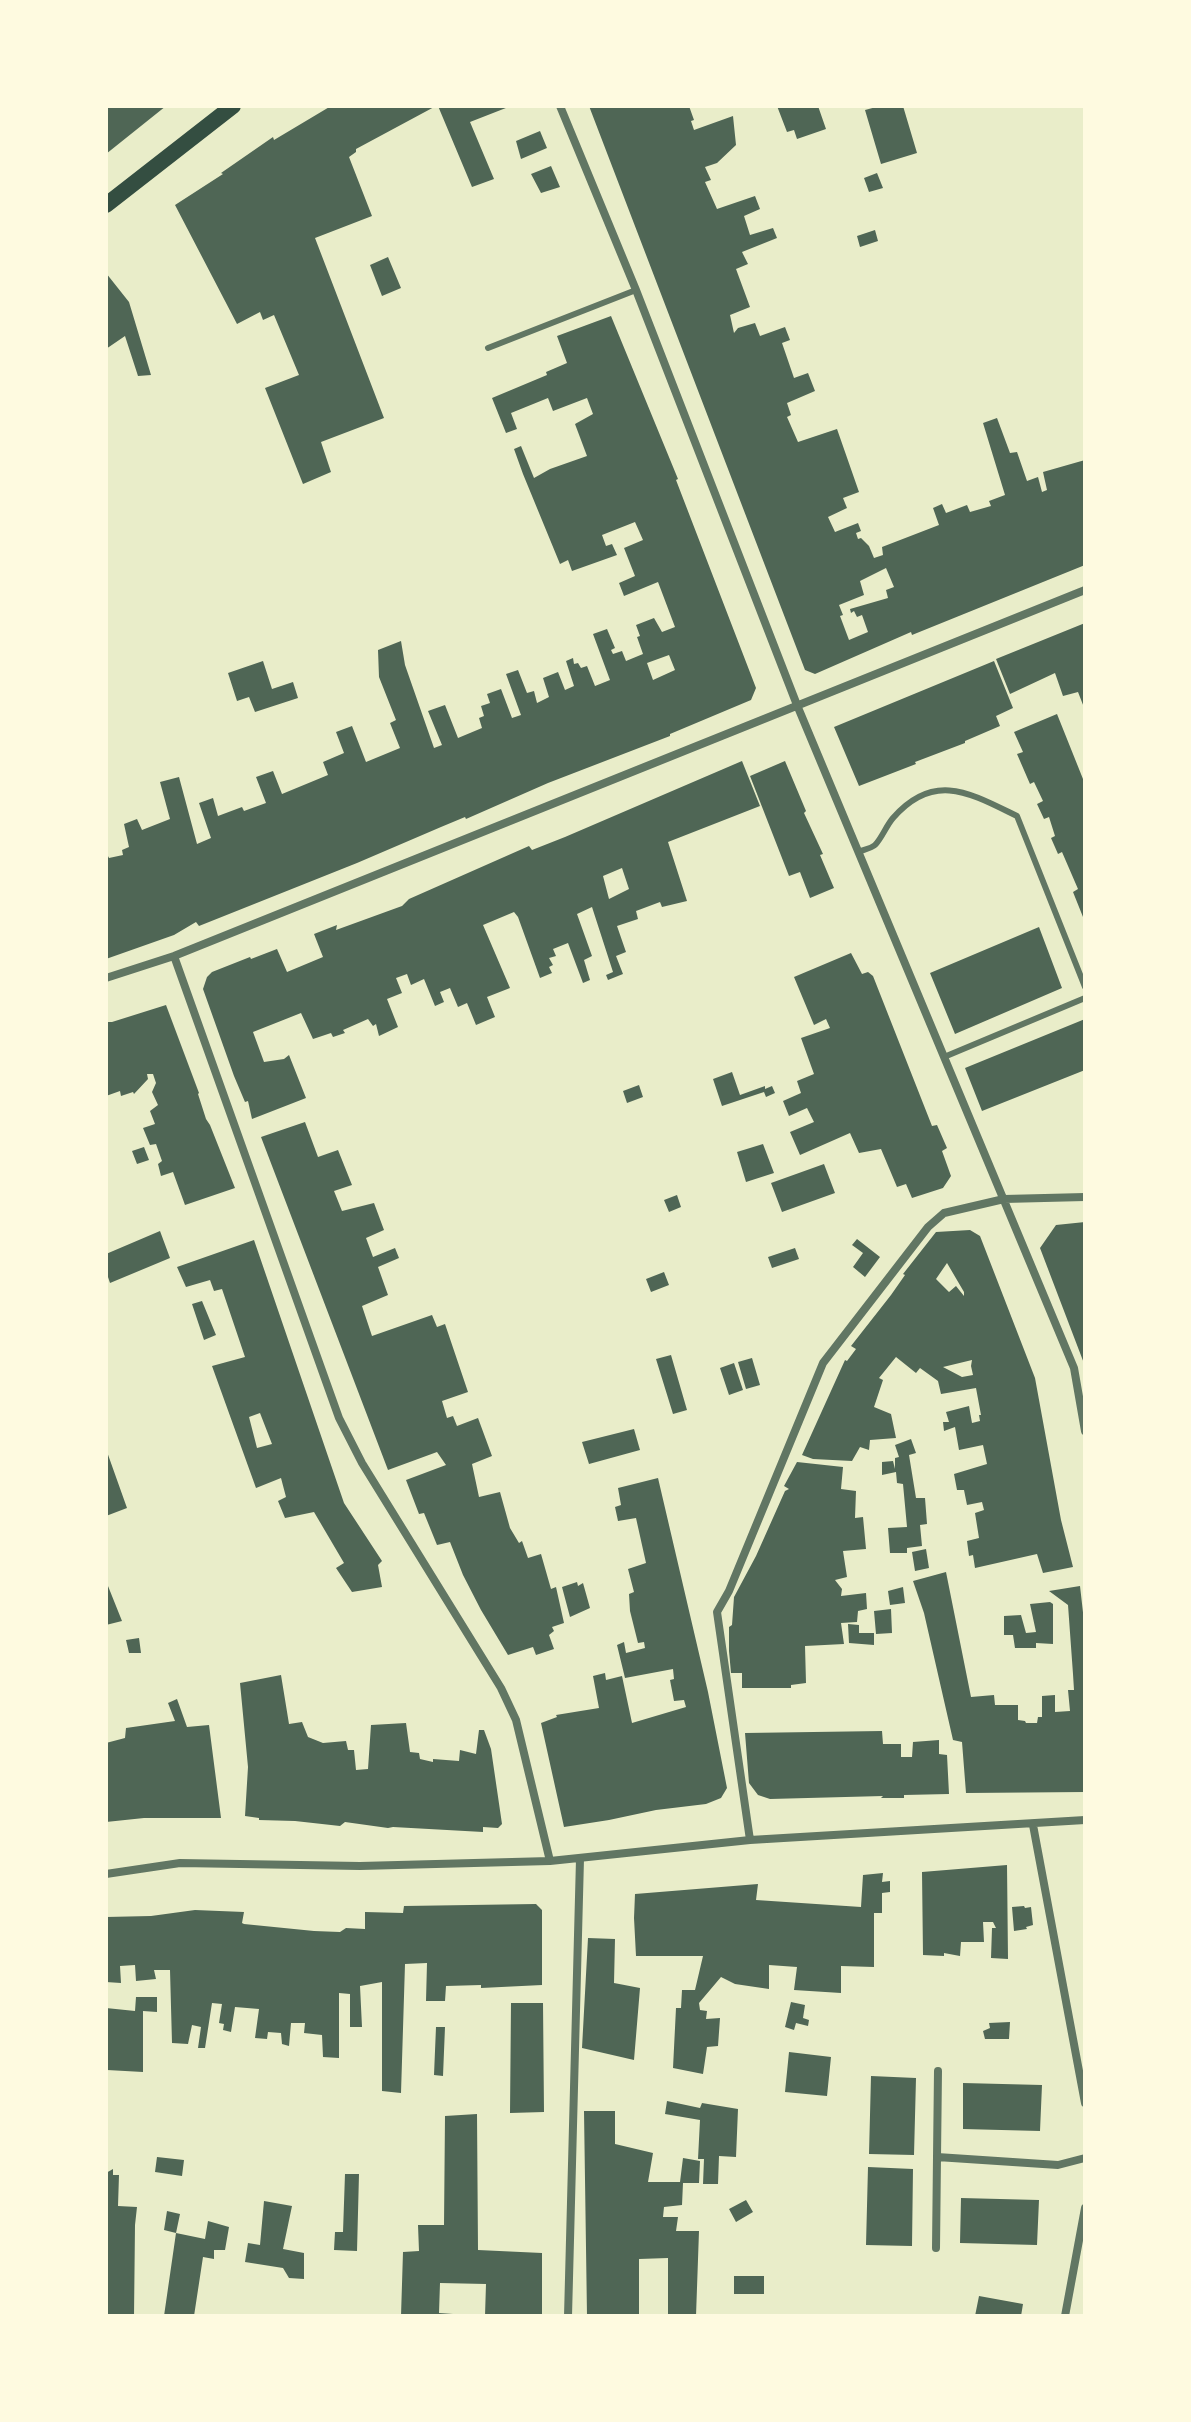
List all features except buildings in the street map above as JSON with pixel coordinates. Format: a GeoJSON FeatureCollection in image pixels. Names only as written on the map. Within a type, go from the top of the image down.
{"type":"FeatureCollection","features":[{"type":"Feature","properties":{"kind":"main road"},"geometry":{"type":"LineString","coordinates":[[106,205],[233,106]]}},
{"type":"Feature","properties":{"kind":"street"},"geometry":{"type":"LineString","coordinates":[[560,106],[636,290],[797,705],[1074,1368],[1085,1431]]}},
{"type":"Feature","properties":{"kind":"street"},"geometry":{"type":"LineString","coordinates":[[106,978],[174,956],[1085,590]]}},
{"type":"Feature","properties":{"kind":"street"},"geometry":{"type":"LineString","coordinates":[[174,956],[339,1418],[362,1463],[501,1688],[516,1720],[550,1861]]}},
{"type":"Feature","properties":{"kind":"street"},"geometry":{"type":"LineString","coordinates":[[750,1840],[717,1612],[729,1591],[823,1363],[928,1227],[944,1213],[1004,1199],[1085,1197]]}},
{"type":"Feature","properties":{"kind":"street"},"geometry":{"type":"LineString","coordinates":[[106,1874],[180,1863],[360,1866],[550,1861],[750,1840],[1085,1820]]}},
{"type":"Feature","properties":{"kind":"street"},"geometry":{"type":"LineString","coordinates":[[1033,1825],[1085,2103]]}},
{"type":"Feature","properties":{"kind":"street"},"geometry":{"type":"LineString","coordinates":[[568,2316],[580,1859]]}},
{"type":"Feature","properties":{"kind":"street"},"geometry":{"type":"LineString","coordinates":[[936,2248],[938,2071]]}},
{"type":"Feature","properties":{"kind":"street"},"geometry":{"type":"LineString","coordinates":[[937,2157],[1058,2165],[1085,2158]]}},
{"type":"Feature","properties":{"kind":"street"},"geometry":{"type":"LineString","coordinates":[[1065,2316],[1085,2208]]}},
{"type":"Feature","properties":{"kind":"lane"},"geometry":{"type":"LineString","coordinates":[[488,348],[636,290]]}},
{"type":"Feature","properties":{"kind":"lane"},"geometry":{"type":"LineString","coordinates":[[858,852],[875,846],[893,818],[910,801],[927,792],[951,789],[986,800],[1017,816],[1085,987]]}},
{"type":"Feature","properties":{"kind":"lane"},"geometry":{"type":"LineString","coordinates":[[944,1057],[1085,998]]}}]}
